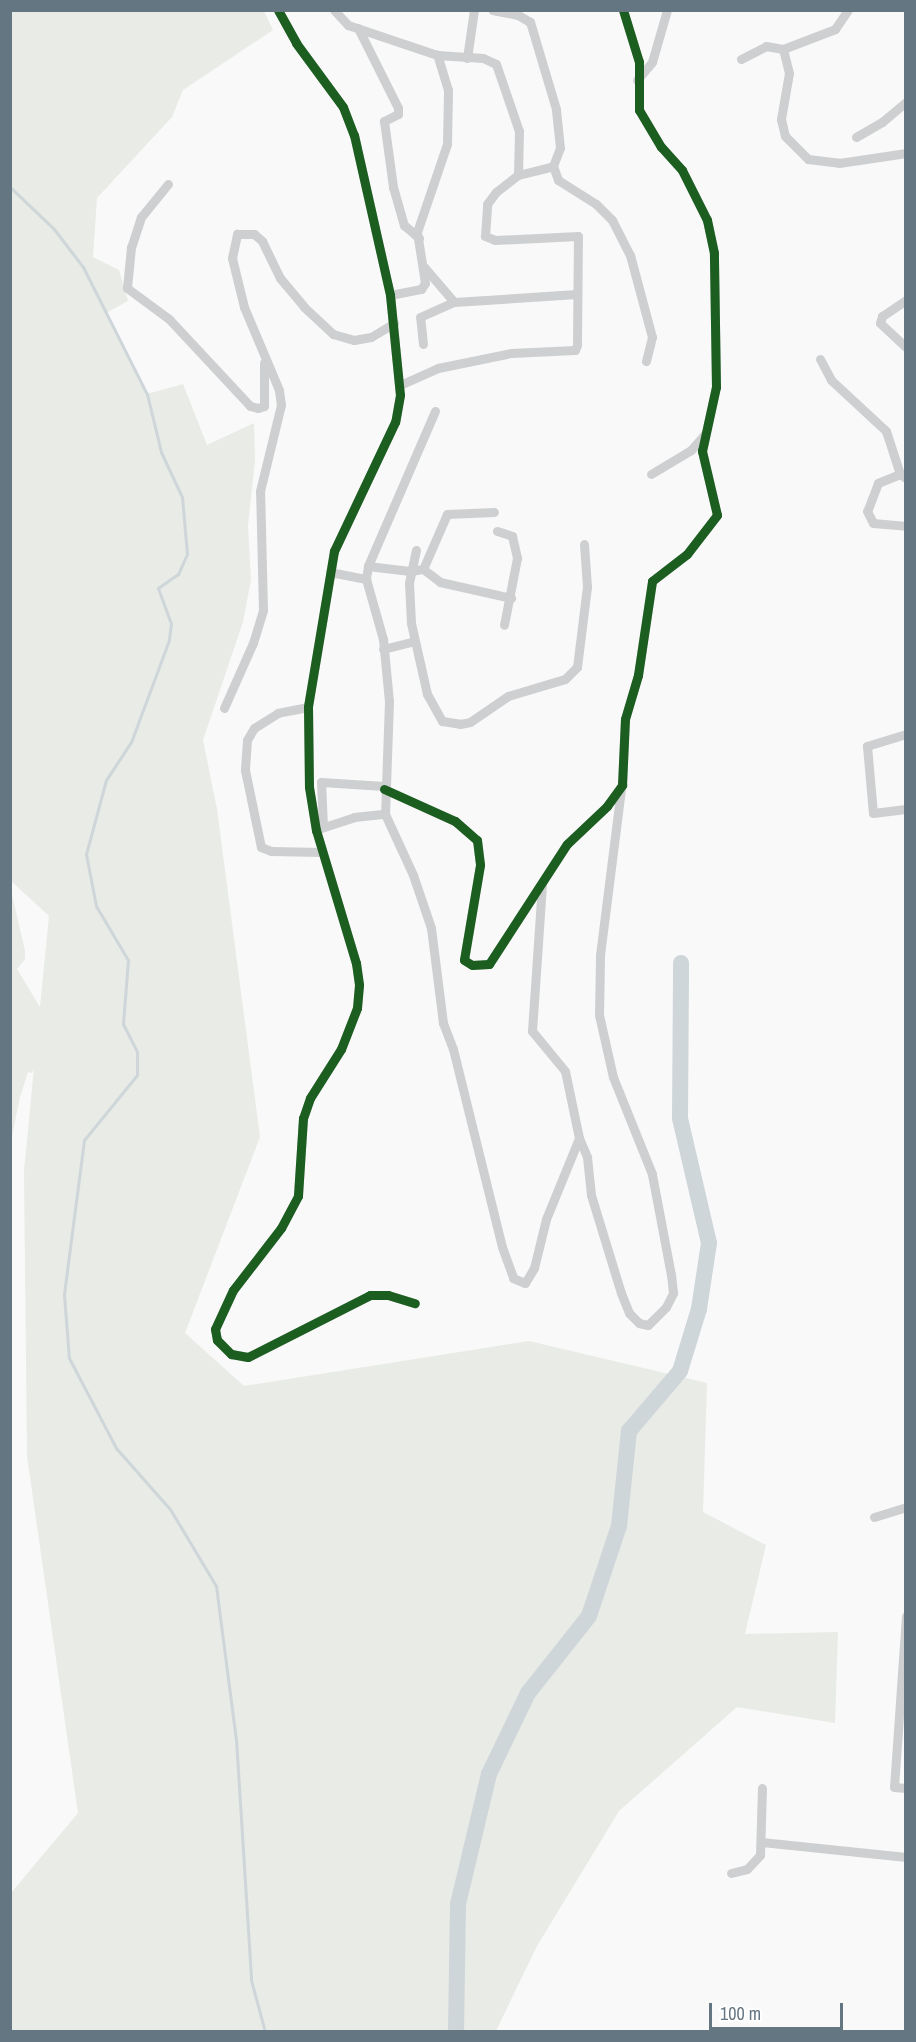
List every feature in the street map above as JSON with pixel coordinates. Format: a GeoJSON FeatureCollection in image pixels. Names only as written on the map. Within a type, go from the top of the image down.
{"type":"FeatureCollection","features":[{"type":"Feature","properties":{"kind":"street"},"geometry":{"type":"LineString","coordinates":[[278,10],[296,43],[343,107],[354,135],[390,295],[400,385],[395,422],[334,551],[330,572],[308,707],[309,781],[320,829]]}},
{"type":"Feature","properties":{"kind":"street"},"geometry":{"type":"LineString","coordinates":[[334,10],[348,25],[437,55],[491,60],[499,72],[519,131],[518,175]]}},
{"type":"Feature","properties":{"kind":"street"},"geometry":{"type":"LineString","coordinates":[[467,57],[474,10]]}},
{"type":"Feature","properties":{"kind":"street"},"geometry":{"type":"LineString","coordinates":[[492,10],[519,13],[530,22],[556,109],[560,148],[554,166],[558,180],[596,204],[612,220],[630,255],[652,337],[646,361]]}},
{"type":"Feature","properties":{"kind":"street"},"geometry":{"type":"LineString","coordinates":[[542,884],[532,1031],[565,1071],[579,1138],[587,1157],[591,1195],[621,1293],[629,1312],[639,1323],[648,1325],[666,1307],[673,1293],[671,1275],[652,1174],[613,1077],[599,1015],[600,955],[622,785],[625,718],[638,675],[648,594],[652,581],[687,554],[707,533],[717,515],[702,451],[716,387],[714,254],[707,220],[682,171],[646,126],[636,97],[639,62],[623,10]]}},
{"type":"Feature","properties":{"kind":"street"},"geometry":{"type":"LineString","coordinates":[[637,80],[652,62],[667,10]]}},
{"type":"Feature","properties":{"kind":"street"},"geometry":{"type":"LineString","coordinates":[[741,59],[766,46],[783,50],[835,29],[848,10]]}},
{"type":"Feature","properties":{"kind":"street"},"geometry":{"type":"LineString","coordinates":[[357,27],[398,108],[398,114],[384,121],[393,187],[404,225],[418,238]]}},
{"type":"Feature","properties":{"kind":"street"},"geometry":{"type":"LineString","coordinates":[[783,50],[789,73],[781,119],[785,136],[801,155],[817,162],[838,163],[906,153]]}},
{"type":"Feature","properties":{"kind":"street"},"geometry":{"type":"LineString","coordinates":[[390,295],[421,288],[425,283],[418,227],[447,144],[448,90],[437,55]]}},
{"type":"Feature","properties":{"kind":"street"},"geometry":{"type":"LineString","coordinates":[[856,137],[882,122],[906,102]]}},
{"type":"Feature","properties":{"kind":"street"},"geometry":{"type":"LineString","coordinates":[[554,166],[518,175],[506,182],[488,204],[485,236],[495,240],[578,236],[589,230]]}},
{"type":"Feature","properties":{"kind":"street"},"geometry":{"type":"LineString","coordinates":[[168,184],[141,217],[131,247],[127,288],[130,295],[169,319],[250,406],[258,408],[264,406],[264,360]]}},
{"type":"Feature","properties":{"kind":"street"},"geometry":{"type":"LineString","coordinates":[[224,708],[253,643],[262,610],[260,491],[281,405],[279,390],[264,360],[244,307],[232,258],[237,234],[254,234],[262,242],[280,278],[333,334],[354,340],[371,337],[394,323]]}},
{"type":"Feature","properties":{"kind":"street"},"geometry":{"type":"LineString","coordinates":[[400,385],[438,368],[511,353],[575,350],[578,236]]}},
{"type":"Feature","properties":{"kind":"street"},"geometry":{"type":"LineString","coordinates":[[423,265],[454,302]]}},
{"type":"Feature","properties":{"kind":"street"},"geometry":{"type":"LineString","coordinates":[[423,344],[420,317],[454,302],[577,294]]}},
{"type":"Feature","properties":{"kind":"street"},"geometry":{"type":"LineString","coordinates":[[906,300],[882,316],[880,323],[906,347]]}},
{"type":"Feature","properties":{"kind":"street"},"geometry":{"type":"LineString","coordinates":[[820,359],[831,380],[886,430],[903,476],[878,483],[867,511],[873,523],[906,526]]}},
{"type":"Feature","properties":{"kind":"street"},"geometry":{"type":"LineString","coordinates":[[435,411],[368,566],[366,579],[383,649],[389,701],[384,788],[385,814],[413,875],[431,928],[443,1023],[502,1247],[513,1278],[525,1283],[579,1138]]}},
{"type":"Feature","properties":{"kind":"street"},"geometry":{"type":"LineString","coordinates":[[651,474],[691,450],[707,432]]}},
{"type":"Feature","properties":{"kind":"street"},"geometry":{"type":"LineString","coordinates":[[423,568],[447,514],[494,512]]}},
{"type":"Feature","properties":{"kind":"street"},"geometry":{"type":"LineString","coordinates":[[497,531],[512,536],[516,542],[511,598],[504,625]]}},
{"type":"Feature","properties":{"kind":"street"},"geometry":{"type":"LineString","coordinates":[[416,550],[410,571],[414,641],[427,694],[435,711],[451,724],[470,722],[508,696],[565,679],[577,667],[587,587],[585,544]]}},
{"type":"Feature","properties":{"kind":"street"},"geometry":{"type":"LineString","coordinates":[[368,566],[410,571],[423,568]]}},
{"type":"Feature","properties":{"kind":"street"},"geometry":{"type":"LineString","coordinates":[[423,568],[440,582],[511,598]]}},
{"type":"Feature","properties":{"kind":"street"},"geometry":{"type":"LineString","coordinates":[[330,572],[366,579]]}},
{"type":"Feature","properties":{"kind":"street"},"geometry":{"type":"LineString","coordinates":[[383,649],[414,641]]}},
{"type":"Feature","properties":{"kind":"street"},"geometry":{"type":"LineString","coordinates":[[308,707],[278,713],[254,728],[247,740],[245,770],[261,848],[271,851],[321,852]]}},
{"type":"Feature","properties":{"kind":"street"},"geometry":{"type":"LineString","coordinates":[[906,734],[867,746],[873,813],[906,809]]}},
{"type":"Feature","properties":{"kind":"street"},"geometry":{"type":"LineString","coordinates":[[309,781],[384,788],[455,821],[477,840],[480,865],[464,960],[472,965],[489,964],[567,844],[622,785]]}},
{"type":"Feature","properties":{"kind":"street"},"geometry":{"type":"LineString","coordinates":[[321,782],[321,852],[356,963],[359,985],[357,1008],[341,1049],[310,1098],[303,1118],[298,1196],[281,1228],[233,1290],[215,1329],[217,1340],[231,1354],[248,1357],[370,1296],[388,1295],[415,1303]]}},
{"type":"Feature","properties":{"kind":"street"},"geometry":{"type":"LineString","coordinates":[[320,829],[354,817],[385,814]]}},
{"type":"Feature","properties":{"kind":"street"},"geometry":{"type":"LineString","coordinates":[[874,1517],[906,1508]]}},
{"type":"Feature","properties":{"kind":"street"},"geometry":{"type":"LineString","coordinates":[[906,1616],[894,1787],[906,1788]]}},
{"type":"Feature","properties":{"kind":"street"},"geometry":{"type":"LineString","coordinates":[[731,1873],[753,1864],[760,1855],[762,1788]]}},
{"type":"Feature","properties":{"kind":"street"},"geometry":{"type":"LineString","coordinates":[[761,1842],[906,1857]]}},
{"type":"Feature","properties":{"kind":"shaded area"},"geometry":{"type":"Polygon","coordinates":[[[11,10],[264,11],[273,30],[183,90],[172,117],[97,198],[93,257],[119,270],[128,301],[106,313],[147,394],[183,384],[207,445],[254,423],[255,460],[248,526],[251,580],[243,622],[203,740],[217,809],[260,1137],[185,1333],[244,1386],[529,1341],[707,1383],[703,1512],[766,1545],[745,1634],[838,1632],[835,1723],[737,1707],[619,1811],[537,1946],[496,2031],[11,2031],[11,1893],[78,1813],[27,1456],[24,1171],[34,1068],[32,1073],[28,1072],[20,1097],[10,1146],[11,890],[25,951],[25,959],[17,969],[40,1007],[49,916],[10,880],[11,10]]]}},
{"type":"Feature","properties":{"kind":"waterway"},"geometry":{"type":"LineString","coordinates":[[10,187],[54,229],[83,267],[147,394],[161,452],[182,497],[187,554],[178,574],[158,588],[171,623],[169,640],[131,742],[106,780],[86,854],[96,906],[128,960],[123,1024],[137,1052],[137,1075],[84,1140],[64,1295],[69,1358],[116,1448],[170,1509],[216,1586],[236,1739],[251,1980],[265,2032]]}},
{"type":"Feature","properties":{"kind":"waterway"},"geometry":{"type":"LineString","coordinates":[[456,2032],[458,1904],[489,1774],[528,1693],[589,1616],[619,1526],[629,1431],[680,1371],[699,1309],[709,1243],[680,1118],[681,963]]}},
{"type":"Feature","properties":{"kind":"cycle path"},"geometry":{"type":"LineString","coordinates":[[278,10],[296,43],[343,107],[354,135],[390,295],[400,395],[395,422],[334,551],[308,707],[309,787],[316,830],[356,963],[359,985],[357,1008],[341,1049],[310,1098],[303,1118],[298,1196],[281,1228],[233,1290],[215,1329],[217,1340],[231,1354],[248,1357],[370,1295],[388,1295],[415,1303]]}},
{"type":"Feature","properties":{"kind":"cycle path"},"geometry":{"type":"LineString","coordinates":[[384,789],[455,821],[477,840],[480,865],[464,960],[472,965],[489,964],[567,844],[607,806],[622,785],[625,719],[638,675],[652,581],[687,554],[717,515],[702,451],[716,387],[714,253],[707,220],[682,170],[661,147],[639,110],[639,62],[623,10]]}}]}
